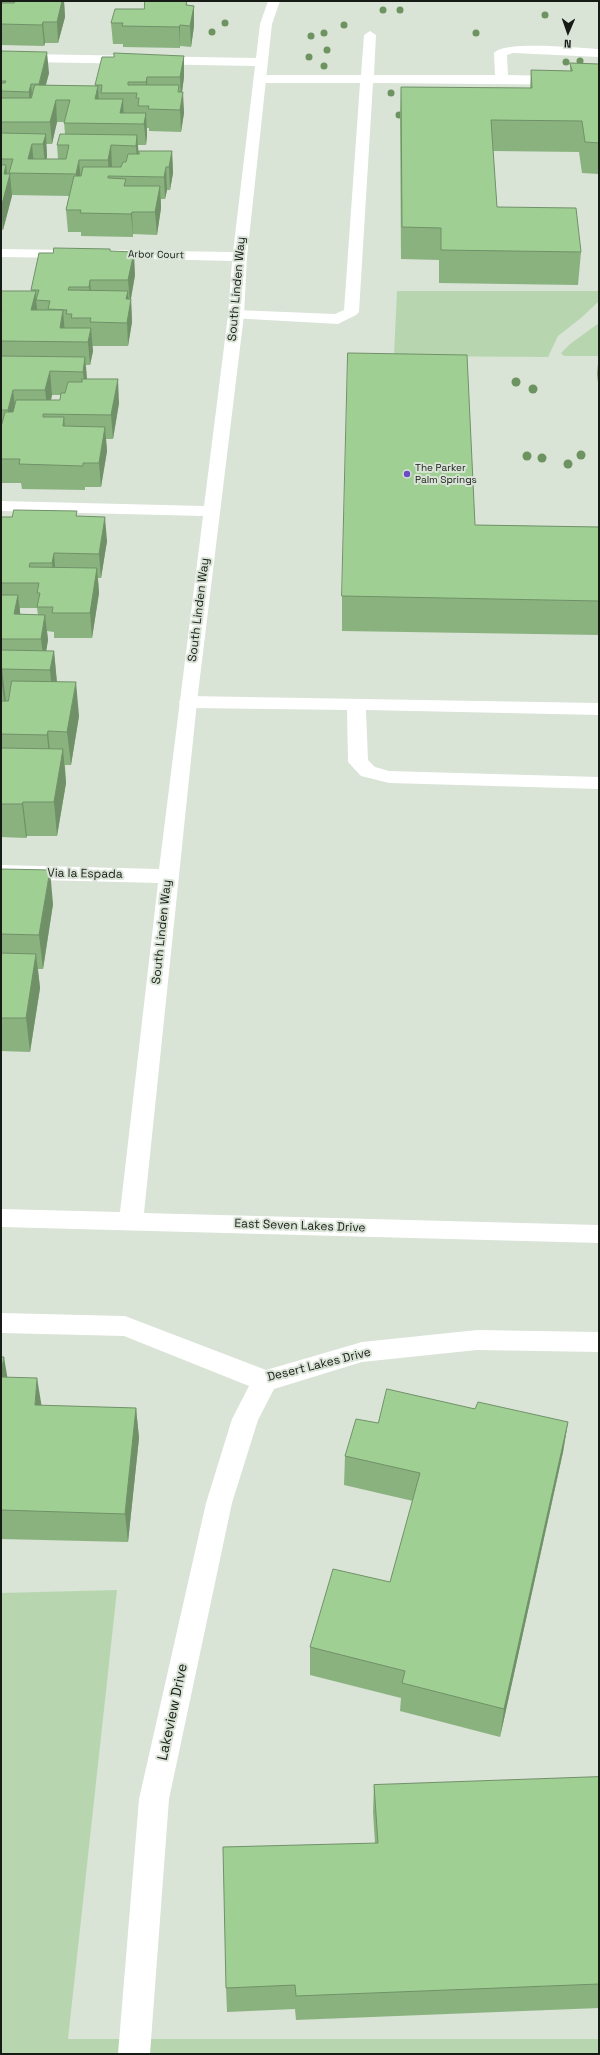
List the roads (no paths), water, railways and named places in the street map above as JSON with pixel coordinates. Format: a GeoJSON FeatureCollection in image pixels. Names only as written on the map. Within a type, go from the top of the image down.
{"type":"FeatureCollection","features":[{"type":"Feature","properties":{"kind":"street","name":"South Linden Way"},"geometry":{"type":"LineString","coordinates":[[131,1221],[188,702],[236,315],[240,257],[259,79],[266,24],[274,1]]}},
{"type":"Feature","properties":{"kind":"street"},"geometry":{"type":"LineString","coordinates":[[236,315],[338,319],[351,312],[369,80],[370,35]]}},
{"type":"Feature","properties":{"kind":"street"},"geometry":{"type":"LineString","coordinates":[[502,79],[500,53],[506,51],[599,53]]}},
{"type":"Feature","properties":{"kind":"street"},"geometry":{"type":"LineString","coordinates":[[28,58],[261,62]]}},
{"type":"Feature","properties":{"kind":"street"},"geometry":{"type":"LineString","coordinates":[[259,79],[502,79],[599,81]]}},
{"type":"Feature","properties":{"kind":"street","name":"Arbor Court"},"geometry":{"type":"LineString","coordinates":[[1,253],[240,257]]}},
{"type":"Feature","properties":{"kind":"street"},"geometry":{"type":"LineString","coordinates":[[1,506],[212,511]]}},
{"type":"Feature","properties":{"kind":"street"},"geometry":{"type":"LineString","coordinates":[[188,702],[599,709]]}},
{"type":"Feature","properties":{"kind":"street"},"geometry":{"type":"LineString","coordinates":[[356,704],[358,762],[368,772],[389,777],[599,782]]}},
{"type":"Feature","properties":{"kind":"street","name":"Via la Espada"},"geometry":{"type":"LineString","coordinates":[[1,872],[169,876]]}},
{"type":"Feature","properties":{"kind":"street","name":"East Seven Lakes Drive"},"geometry":{"type":"LineString","coordinates":[[1,1218],[599,1234]]}},
{"type":"Feature","properties":{"kind":"street","name":"Desert Lakes Drive"},"geometry":{"type":"LineString","coordinates":[[1,1323],[125,1326],[265,1381],[362,1352],[477,1340],[599,1342]]}},
{"type":"Feature","properties":{"kind":"street","name":"Lakeview Drive"},"geometry":{"type":"LineString","coordinates":[[134,2054],[154,1799],[219,1503],[245,1419],[265,1381]]}},
{"type":"Feature","properties":{"kind":"place","name":"The Parker Palm Springs"},"geometry":{"type":"Point","coordinates":[407,474]}}]}
